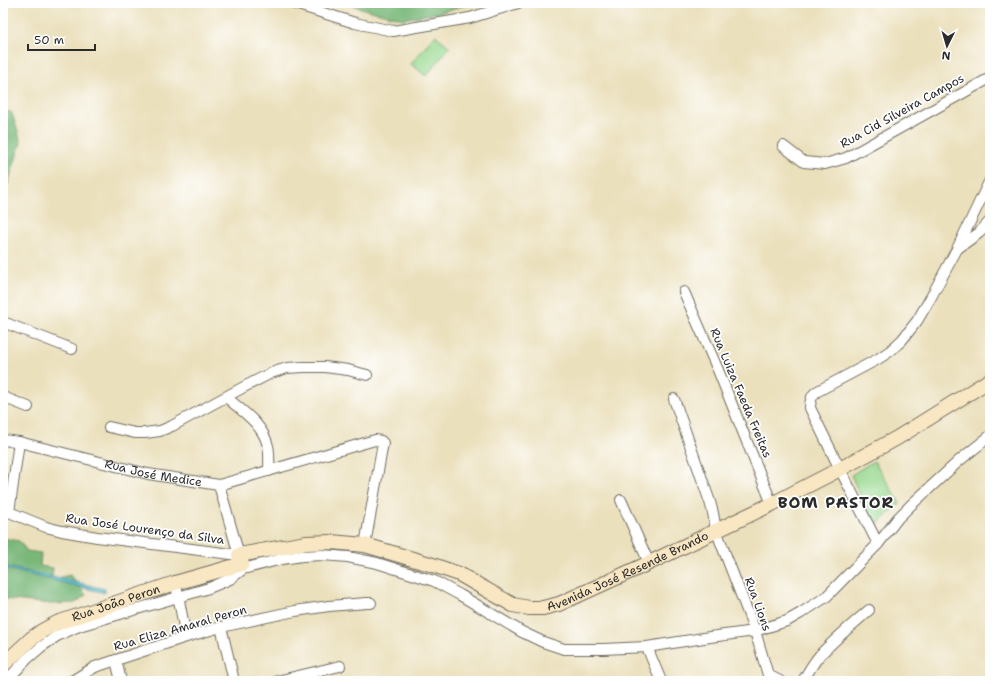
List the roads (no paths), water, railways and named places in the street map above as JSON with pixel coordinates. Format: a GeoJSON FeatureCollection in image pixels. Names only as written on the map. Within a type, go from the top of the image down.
{"type":"FeatureCollection","features":[{"type":"Feature","properties":{"kind":"street"},"geometry":{"type":"LineString","coordinates":[[292,3],[356,23],[393,31],[470,18],[518,3]]}},
{"type":"Feature","properties":{"kind":"street","name":"Rua Cid Silveira Campos"},"geometry":{"type":"LineString","coordinates":[[783,146],[804,162],[826,164],[846,158],[990,78]]}},
{"type":"Feature","properties":{"kind":"street"},"geometry":{"type":"LineString","coordinates":[[878,544],[810,408],[810,400],[816,392],[878,359],[902,340],[917,321],[930,299],[957,249],[990,180]]}},
{"type":"Feature","properties":{"kind":"street"},"geometry":{"type":"LineString","coordinates":[[957,249],[979,233],[990,221]]}},
{"type":"Feature","properties":{"kind":"street","name":"Rua Luiza Faeda Freitas"},"geometry":{"type":"LineString","coordinates":[[684,292],[718,370],[772,504]]}},
{"type":"Feature","properties":{"kind":"street"},"geometry":{"type":"LineString","coordinates":[[3,322],[72,349]]}},
{"type":"Feature","properties":{"kind":"street"},"geometry":{"type":"LineString","coordinates":[[110,427],[135,433],[160,432],[271,374],[287,368],[325,367],[348,370],[367,375]]}},
{"type":"Feature","properties":{"kind":"street","name":"Avenida José Resende Brando"},"geometry":{"type":"LineString","coordinates":[[241,563],[306,543],[332,542],[365,546],[433,565],[459,574],[513,605],[529,608],[543,608],[559,604],[772,504],[897,438],[990,380]]}},
{"type":"Feature","properties":{"kind":"street"},"geometry":{"type":"LineString","coordinates":[[3,397],[28,407]]}},
{"type":"Feature","properties":{"kind":"street"},"geometry":{"type":"LineString","coordinates":[[226,398],[255,422],[266,438],[269,471]]}},
{"type":"Feature","properties":{"kind":"street","name":"Rua Lions"},"geometry":{"type":"LineString","coordinates":[[674,399],[710,502],[716,530],[755,631],[766,678],[780,681]]}},
{"type":"Feature","properties":{"kind":"street"},"geometry":{"type":"LineString","coordinates":[[241,563],[322,555],[348,557],[377,564],[434,581],[522,632],[543,642],[564,649],[647,647],[755,631],[787,621],[802,614],[826,597],[878,544],[898,518],[911,505],[960,460],[990,436]]}},
{"type":"Feature","properties":{"kind":"street","name":"Rua José Medice"},"geometry":{"type":"LineString","coordinates":[[3,440],[19,442],[148,474],[218,485],[241,563]]}},
{"type":"Feature","properties":{"kind":"street"},"geometry":{"type":"LineString","coordinates":[[218,485],[375,440],[381,441],[383,443],[365,546]]}},
{"type":"Feature","properties":{"kind":"street"},"geometry":{"type":"LineString","coordinates":[[6,512],[19,442]]}},
{"type":"Feature","properties":{"kind":"street"},"geometry":{"type":"LineString","coordinates":[[621,500],[649,563]]}},
{"type":"Feature","properties":{"kind":"street","name":"Rua José Lourenço da Silva"},"geometry":{"type":"LineString","coordinates":[[6,512],[46,527],[68,532],[241,563]]}},
{"type":"Feature","properties":{"kind":"street","name":"Rua João Peron"},"geometry":{"type":"LineString","coordinates":[[3,665],[31,639],[57,623],[177,590],[241,563]]}},
{"type":"Feature","properties":{"kind":"street"},"geometry":{"type":"LineString","coordinates":[[6,681],[27,659],[57,636],[79,626],[177,590],[186,637]]}},
{"type":"Feature","properties":{"kind":"street","name":"Rua Eliza Amaral Peron"},"geometry":{"type":"LineString","coordinates":[[72,681],[95,667],[221,627],[295,611],[329,606],[370,603]]}},
{"type":"Feature","properties":{"kind":"street"},"geometry":{"type":"LineString","coordinates":[[802,681],[814,663],[839,635],[868,610]]}},
{"type":"Feature","properties":{"kind":"street"},"geometry":{"type":"LineString","coordinates":[[221,627],[234,681]]}},
{"type":"Feature","properties":{"kind":"street"},"geometry":{"type":"LineString","coordinates":[[647,647],[662,681]]}},
{"type":"Feature","properties":{"kind":"street"},"geometry":{"type":"LineString","coordinates":[[116,660],[121,681]]}},
{"type":"Feature","properties":{"kind":"street"},"geometry":{"type":"LineString","coordinates":[[277,681],[340,666]]}},
{"type":"Feature","properties":{"kind":"water"},"geometry":{"type":"Polygon","coordinates":[[[3,566],[105,589],[105,593],[3,568],[3,566]]]}},
{"type":"Feature","properties":{"kind":"district","name":"BOM PASTOR"},"geometry":{"type":"Point","coordinates":[836,502]}}]}
